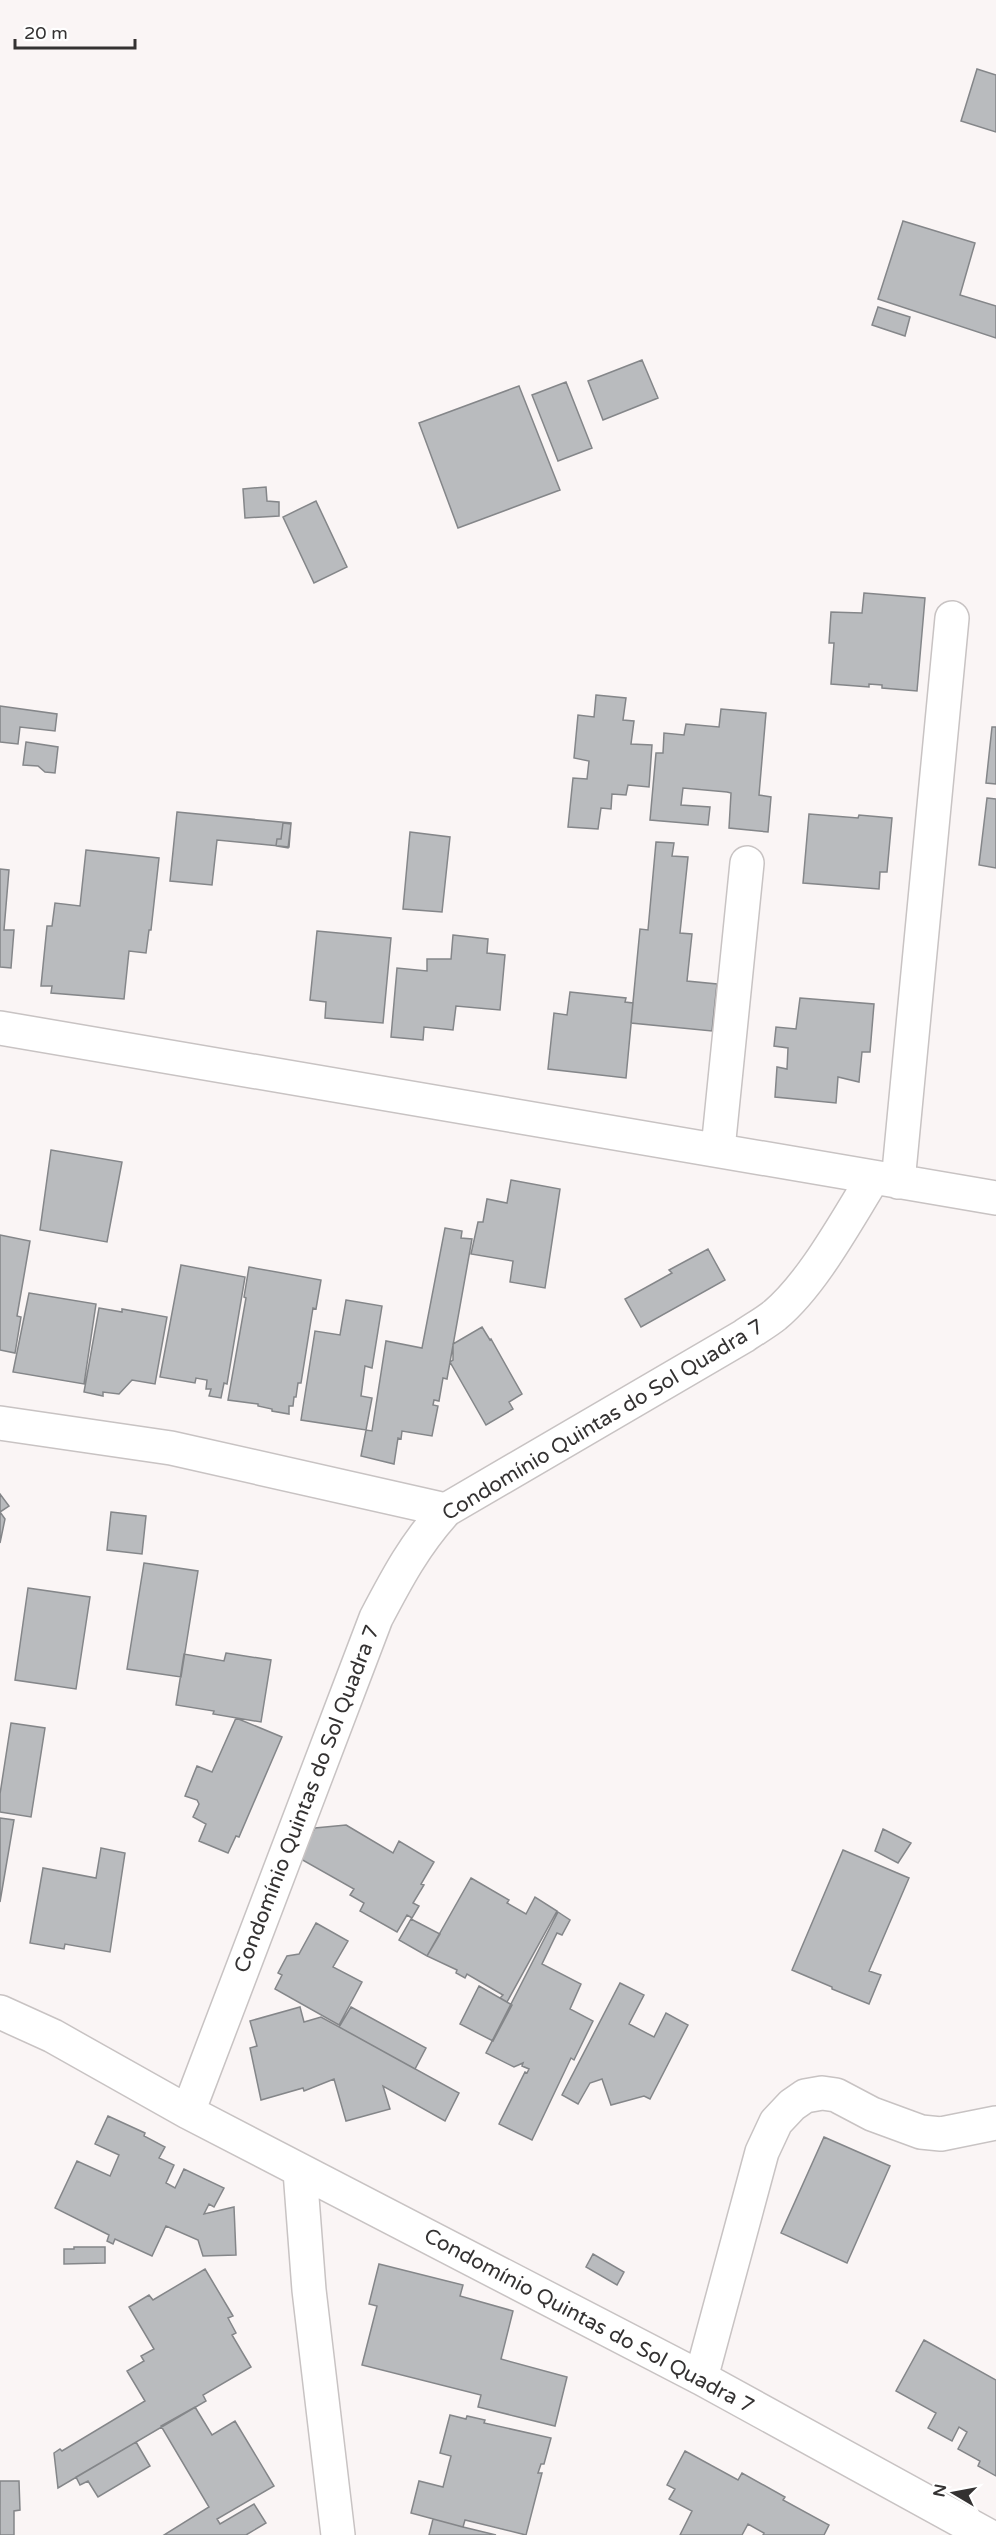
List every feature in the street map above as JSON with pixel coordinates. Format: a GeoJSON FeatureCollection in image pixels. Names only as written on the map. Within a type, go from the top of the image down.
{"type":"FeatureCollection","features":[{"type":"Feature","properties":{"kind":"street"},"geometry":{"type":"LineString","coordinates":[[885,1180],[952,618]]}},
{"type":"Feature","properties":{"kind":"street"},"geometry":{"type":"LineString","coordinates":[[718,1149],[747,863]]}},
{"type":"Feature","properties":{"kind":"street"},"geometry":{"type":"LineString","coordinates":[[0,1028],[996,1198]]}},
{"type":"Feature","properties":{"kind":"street","name":"Condomínio Quintas do Sol Quadra 7"},"geometry":{"type":"LineString","coordinates":[[188,2112],[376,1618],[421,1538],[446,1510],[744,1336],[776,1314],[885,1180]]}},
{"type":"Feature","properties":{"kind":"street"},"geometry":{"type":"LineString","coordinates":[[0,1424],[171,1448],[446,1510]]}},
{"type":"Feature","properties":{"kind":"street","name":"Condomínio Quintas do Sol Quadra 7"},"geometry":{"type":"LineString","coordinates":[[0,2012],[53,2036],[188,2112],[701,2378],[987,2535]]}},
{"type":"Feature","properties":{"kind":"street"},"geometry":{"type":"LineString","coordinates":[[701,2378],[762,2152],[776,2122],[792,2105],[805,2096],[822,2093],[836,2095],[902,2127],[941,2134],[996,2123]]}},
{"type":"Feature","properties":{"kind":"street"},"geometry":{"type":"LineString","coordinates":[[300,2170],[311,2313],[338,2535]]}},
{"type":"Feature","properties":{"kind":"building"},"geometry":{"type":"Polygon","coordinates":[[[977,69],[996,75],[996,132],[961,121],[977,69]]]}},
{"type":"Feature","properties":{"kind":"building"},"geometry":{"type":"Polygon","coordinates":[[[903,221],[975,243],[960,295],[996,306],[996,338],[878,299],[903,221]]]}},
{"type":"Feature","properties":{"kind":"building"},"geometry":{"type":"Polygon","coordinates":[[[878,307],[910,317],[905,336],[872,325],[878,307]]]}},
{"type":"Feature","properties":{"kind":"building"},"geometry":{"type":"Polygon","coordinates":[[[642,360],[658,398],[603,420],[588,381],[642,360]]]}},
{"type":"Feature","properties":{"kind":"building"},"geometry":{"type":"Polygon","coordinates":[[[566,382],[592,448],[558,461],[532,395],[566,382]]]}},
{"type":"Feature","properties":{"kind":"building"},"geometry":{"type":"Polygon","coordinates":[[[519,386],[560,490],[458,528],[419,423],[519,386]]]}},
{"type":"Feature","properties":{"kind":"building"},"geometry":{"type":"Polygon","coordinates":[[[266,487],[267,501],[279,502],[279,516],[245,518],[243,489],[266,487]]]}},
{"type":"Feature","properties":{"kind":"building"},"geometry":{"type":"Polygon","coordinates":[[[316,501],[347,567],[314,583],[283,517],[316,501]]]}},
{"type":"Feature","properties":{"kind":"building"},"geometry":{"type":"Polygon","coordinates":[[[864,593],[925,598],[917,691],[882,688],[882,685],[869,684],[869,687],[831,684],[834,643],[829,643],[831,612],[862,613],[864,593]]]}},
{"type":"Feature","properties":{"kind":"building"},"geometry":{"type":"Polygon","coordinates":[[[596,695],[626,698],[623,720],[634,721],[631,744],[652,745],[649,787],[628,785],[626,795],[612,794],[611,809],[601,808],[598,829],[568,827],[573,778],[587,779],[589,761],[574,758],[578,715],[594,717],[596,695]]]}},
{"type":"Feature","properties":{"kind":"building"},"geometry":{"type":"Polygon","coordinates":[[[0,706],[57,714],[55,731],[20,727],[18,744],[0,742],[0,706]]]}},
{"type":"Feature","properties":{"kind":"building"},"geometry":{"type":"Polygon","coordinates":[[[721,709],[766,713],[759,795],[771,797],[768,832],[729,828],[731,793],[727,792],[683,788],[681,805],[710,807],[708,825],[650,820],[656,753],[663,753],[664,733],[684,735],[686,724],[719,727],[721,709]]]}},
{"type":"Feature","properties":{"kind":"building"},"geometry":{"type":"Polygon","coordinates":[[[992,727],[996,727],[996,784],[986,783],[992,727]]]}},
{"type":"Feature","properties":{"kind":"building"},"geometry":{"type":"Polygon","coordinates":[[[26,742],[58,747],[55,773],[45,772],[38,766],[23,765],[26,742]]]}},
{"type":"Feature","properties":{"kind":"building"},"geometry":{"type":"Polygon","coordinates":[[[987,798],[996,799],[996,868],[979,865],[987,798]]]}},
{"type":"Feature","properties":{"kind":"building"},"geometry":{"type":"Polygon","coordinates":[[[177,812],[291,823],[289,847],[217,840],[212,885],[170,881],[177,812]]]}},
{"type":"Feature","properties":{"kind":"building"},"geometry":{"type":"Polygon","coordinates":[[[809,814],[892,818],[887,872],[880,872],[879,889],[803,883],[809,814]]]}},
{"type":"Feature","properties":{"kind":"building"},"geometry":{"type":"Polygon","coordinates":[[[283,823],[291,824],[288,848],[276,846],[277,839],[281,839],[283,823]]]}},
{"type":"Feature","properties":{"kind":"building"},"geometry":{"type":"Polygon","coordinates":[[[410,832],[450,837],[442,912],[403,909],[410,832]]]}},
{"type":"Feature","properties":{"kind":"building"},"geometry":{"type":"Polygon","coordinates":[[[656,842],[674,843],[672,856],[688,857],[680,933],[692,934],[687,981],[717,984],[712,1031],[631,1023],[640,929],[648,930],[656,842]]]}},
{"type":"Feature","properties":{"kind":"building"},"geometry":{"type":"Polygon","coordinates":[[[86,850],[159,858],[151,930],[149,930],[146,953],[129,951],[124,999],[51,993],[52,986],[41,986],[47,926],[52,926],[55,903],[80,906],[86,850]]]}},
{"type":"Feature","properties":{"kind":"building"},"geometry":{"type":"Polygon","coordinates":[[[0,869],[9,870],[4,930],[14,930],[11,968],[0,967],[0,869]]]}},
{"type":"Feature","properties":{"kind":"building"},"geometry":{"type":"Polygon","coordinates":[[[317,931],[391,938],[383,1023],[325,1018],[326,1002],[310,1000],[317,931]]]}},
{"type":"Feature","properties":{"kind":"building"},"geometry":{"type":"Polygon","coordinates":[[[453,935],[488,939],[487,953],[505,955],[500,1010],[456,1006],[453,1030],[424,1027],[423,1040],[391,1037],[397,968],[427,971],[427,959],[451,959],[453,935]]]}},
{"type":"Feature","properties":{"kind":"building"},"geometry":{"type":"Polygon","coordinates":[[[570,992],[626,998],[625,1002],[633,1003],[626,1078],[548,1069],[554,1013],[567,1015],[570,992]]]}},
{"type":"Feature","properties":{"kind":"building"},"geometry":{"type":"Polygon","coordinates":[[[800,998],[874,1004],[870,1052],[862,1052],[859,1082],[838,1077],[836,1103],[775,1097],[777,1067],[787,1069],[788,1048],[774,1046],[776,1027],[796,1029],[800,998]]]}},
{"type":"Feature","properties":{"kind":"building"},"geometry":{"type":"Polygon","coordinates":[[[51,1150],[122,1162],[107,1242],[40,1230],[51,1150]]]}},
{"type":"Feature","properties":{"kind":"building"},"geometry":{"type":"Polygon","coordinates":[[[511,1180],[560,1189],[545,1288],[510,1282],[513,1261],[471,1254],[478,1222],[483,1222],[487,1199],[507,1203],[511,1180]]]}},
{"type":"Feature","properties":{"kind":"building"},"geometry":{"type":"Polygon","coordinates":[[[445,1228],[462,1231],[461,1238],[472,1239],[447,1379],[443,1378],[439,1401],[434,1400],[433,1405],[438,1406],[432,1436],[402,1431],[401,1439],[398,1438],[394,1464],[361,1456],[366,1430],[372,1431],[386,1341],[422,1348],[445,1228]]]}},
{"type":"Feature","properties":{"kind":"building"},"geometry":{"type":"Polygon","coordinates":[[[0,1235],[30,1241],[17,1316],[21,1317],[15,1353],[0,1350],[0,1235]]]}},
{"type":"Feature","properties":{"kind":"building"},"geometry":{"type":"Polygon","coordinates":[[[708,1249],[725,1280],[641,1327],[625,1299],[672,1273],[669,1270],[708,1249]]]}},
{"type":"Feature","properties":{"kind":"building"},"geometry":{"type":"Polygon","coordinates":[[[181,1265],[245,1277],[227,1384],[224,1383],[221,1398],[209,1396],[211,1389],[206,1389],[207,1380],[196,1378],[195,1383],[160,1377],[181,1265]]]}},
{"type":"Feature","properties":{"kind":"building"},"geometry":{"type":"Polygon","coordinates":[[[249,1267],[321,1280],[316,1309],[313,1308],[301,1383],[298,1383],[293,1406],[289,1406],[289,1414],[272,1411],[258,1404],[228,1400],[246,1298],[244,1297],[249,1267]]]}},
{"type":"Feature","properties":{"kind":"building"},"geometry":{"type":"Polygon","coordinates":[[[29,1293],[96,1304],[84,1384],[13,1372],[29,1293]]]}},
{"type":"Feature","properties":{"kind":"building"},"geometry":{"type":"Polygon","coordinates":[[[346,1300],[382,1306],[372,1368],[365,1366],[361,1396],[372,1398],[366,1430],[301,1420],[315,1331],[340,1335],[346,1300]]]}},
{"type":"Feature","properties":{"kind":"building"},"geometry":{"type":"Polygon","coordinates":[[[99,1308],[122,1312],[122,1309],[167,1317],[155,1384],[132,1380],[119,1394],[103,1392],[103,1396],[84,1392],[99,1308]]]}},
{"type":"Feature","properties":{"kind":"building"},"geometry":{"type":"Polygon","coordinates":[[[482,1327],[522,1394],[509,1402],[513,1409],[486,1425],[450,1362],[453,1360],[453,1344],[482,1327]]]}},
{"type":"Feature","properties":{"kind":"building"},"geometry":{"type":"Polygon","coordinates":[[[0,1494],[9,1506],[0,1512],[0,1494]]]}},
{"type":"Feature","properties":{"kind":"building"},"geometry":{"type":"Polygon","coordinates":[[[0,1512],[5,1519],[0,1543],[0,1512]]]}},
{"type":"Feature","properties":{"kind":"building"},"geometry":{"type":"Polygon","coordinates":[[[111,1512],[146,1516],[142,1554],[107,1550],[111,1512]]]}},
{"type":"Feature","properties":{"kind":"building"},"geometry":{"type":"Polygon","coordinates":[[[144,1563],[198,1571],[181,1677],[127,1669],[144,1563]]]}},
{"type":"Feature","properties":{"kind":"building"},"geometry":{"type":"Polygon","coordinates":[[[28,1588],[90,1597],[76,1689],[15,1680],[28,1588]]]}},
{"type":"Feature","properties":{"kind":"building"},"geometry":{"type":"Polygon","coordinates":[[[226,1653],[271,1660],[261,1722],[176,1705],[184,1654],[224,1661],[226,1653]]]}},
{"type":"Feature","properties":{"kind":"building"},"geometry":{"type":"Polygon","coordinates":[[[236,1718],[282,1737],[239,1837],[236,1836],[228,1853],[199,1841],[206,1824],[193,1817],[199,1804],[197,1800],[185,1796],[197,1766],[212,1772],[236,1718]]]}},
{"type":"Feature","properties":{"kind":"building"},"geometry":{"type":"Polygon","coordinates":[[[11,1723],[45,1728],[31,1817],[0,1812],[0,1794],[11,1723]]]}},
{"type":"Feature","properties":{"kind":"building"},"geometry":{"type":"Polygon","coordinates":[[[0,1818],[14,1820],[0,1902],[0,1818]]]}},
{"type":"Feature","properties":{"kind":"building"},"geometry":{"type":"Polygon","coordinates":[[[346,1825],[393,1853],[399,1841],[434,1862],[413,1903],[419,1906],[412,1918],[407,1915],[397,1932],[360,1911],[364,1903],[350,1895],[354,1889],[299,1858],[315,1828],[346,1825]]]}},
{"type":"Feature","properties":{"kind":"building"},"geometry":{"type":"Polygon","coordinates":[[[883,1829],[911,1843],[898,1863],[875,1851],[883,1829]]]}},
{"type":"Feature","properties":{"kind":"building"},"geometry":{"type":"Polygon","coordinates":[[[101,1848],[125,1853],[110,1952],[65,1944],[64,1949],[30,1943],[43,1868],[96,1878],[101,1848]]]}},
{"type":"Feature","properties":{"kind":"building"},"geometry":{"type":"Polygon","coordinates":[[[843,1850],[909,1878],[869,1971],[881,1975],[869,2004],[792,1970],[843,1850]]]}},
{"type":"Feature","properties":{"kind":"building"},"geometry":{"type":"Polygon","coordinates":[[[471,1878],[509,1900],[507,1903],[526,1914],[535,1897],[557,1911],[507,2002],[500,1998],[503,1995],[467,1974],[465,1978],[456,1973],[457,1970],[427,1956],[471,1878]]]}},
{"type":"Feature","properties":{"kind":"building"},"geometry":{"type":"Polygon","coordinates":[[[558,1912],[570,1920],[562,1935],[557,1933],[542,1964],[581,1984],[570,2009],[593,2021],[574,2060],[571,2058],[532,2140],[499,2124],[525,2072],[527,2073],[529,2069],[522,2066],[523,2063],[514,2067],[486,2053],[558,1912]]]}},
{"type":"Feature","properties":{"kind":"building"},"geometry":{"type":"Polygon","coordinates":[[[411,1919],[440,1934],[427,1956],[399,1940],[411,1919]]]}},
{"type":"Feature","properties":{"kind":"building"},"geometry":{"type":"Polygon","coordinates":[[[316,1923],[348,1941],[333,1967],[362,1982],[339,2025],[275,1989],[282,1975],[278,1973],[287,1956],[299,1954],[316,1923]]]}},
{"type":"Feature","properties":{"kind":"building"},"geometry":{"type":"Polygon","coordinates":[[[620,1983],[644,1995],[629,2024],[654,2037],[666,2013],[688,2025],[650,2099],[644,2096],[611,2105],[602,2079],[590,2083],[578,2104],[562,2095],[620,1983]]]}},
{"type":"Feature","properties":{"kind":"building"},"geometry":{"type":"Polygon","coordinates":[[[479,1986],[512,2005],[493,2041],[460,2024],[479,1986]]]}},
{"type":"Feature","properties":{"kind":"building"},"geometry":{"type":"Polygon","coordinates":[[[300,2007],[304,2022],[321,2017],[459,2093],[445,2121],[383,2086],[390,2109],[346,2121],[334,2079],[304,2091],[303,2088],[261,2100],[250,2048],[257,2046],[250,2021],[300,2007]]]}},
{"type":"Feature","properties":{"kind":"building"},"geometry":{"type":"Polygon","coordinates":[[[351,2007],[426,2048],[415,2069],[339,2027],[351,2007]]]}},
{"type":"Feature","properties":{"kind":"building"},"geometry":{"type":"Polygon","coordinates":[[[108,2116],[145,2133],[144,2136],[165,2147],[159,2158],[174,2165],[166,2183],[175,2188],[184,2169],[224,2188],[214,2207],[209,2204],[204,2214],[234,2207],[236,2255],[203,2256],[198,2240],[166,2226],[152,2256],[115,2239],[113,2244],[107,2241],[109,2235],[55,2208],[77,2161],[110,2176],[119,2155],[95,2144],[108,2116]]]}},
{"type":"Feature","properties":{"kind":"building"},"geometry":{"type":"Polygon","coordinates":[[[824,2137],[890,2166],[847,2263],[781,2233],[824,2137]]]}},
{"type":"Feature","properties":{"kind":"building"},"geometry":{"type":"Polygon","coordinates":[[[74,2247],[105,2247],[105,2263],[64,2264],[64,2249],[74,2249],[74,2247]]]}},
{"type":"Feature","properties":{"kind":"building"},"geometry":{"type":"Polygon","coordinates":[[[593,2254],[624,2272],[617,2285],[586,2267],[593,2254]]]}},
{"type":"Feature","properties":{"kind":"building"},"geometry":{"type":"Polygon","coordinates":[[[379,2264],[463,2285],[460,2296],[513,2311],[501,2359],[567,2377],[555,2426],[478,2407],[481,2395],[362,2365],[377,2306],[369,2304],[379,2264]]]}},
{"type":"Feature","properties":{"kind":"building"},"geometry":{"type":"Polygon","coordinates":[[[205,2269],[233,2316],[228,2318],[236,2333],[232,2335],[251,2367],[203,2395],[206,2401],[58,2488],[54,2453],[60,2449],[62,2451],[145,2401],[127,2371],[144,2361],[141,2356],[154,2349],[129,2307],[149,2295],[153,2300],[205,2269]]]}},
{"type":"Feature","properties":{"kind":"building"},"geometry":{"type":"Polygon","coordinates":[[[924,2340],[996,2380],[996,2476],[978,2466],[980,2461],[958,2449],[967,2432],[959,2427],[952,2441],[928,2428],[936,2413],[896,2391],[924,2340]]]}},
{"type":"Feature","properties":{"kind":"building"},"geometry":{"type":"Polygon","coordinates":[[[195,2407],[212,2435],[235,2421],[274,2486],[217,2519],[220,2524],[254,2504],[266,2523],[246,2535],[164,2535],[209,2507],[161,2426],[195,2407]]]}},
{"type":"Feature","properties":{"kind":"building"},"geometry":{"type":"Polygon","coordinates":[[[450,2415],[485,2420],[484,2423],[551,2438],[544,2464],[541,2464],[538,2473],[542,2473],[526,2535],[465,2520],[463,2527],[411,2513],[419,2481],[443,2487],[451,2456],[440,2453],[450,2415]]]}},
{"type":"Feature","properties":{"kind":"building"},"geometry":{"type":"Polygon","coordinates":[[[136,2442],[150,2466],[98,2497],[88,2481],[80,2485],[76,2477],[136,2442]]]}},
{"type":"Feature","properties":{"kind":"building"},"geometry":{"type":"Polygon","coordinates":[[[685,2451],[738,2480],[742,2473],[785,2497],[783,2500],[829,2525],[824,2535],[763,2535],[764,2533],[748,2524],[742,2535],[680,2535],[692,2511],[669,2499],[675,2489],[667,2485],[685,2451]]]}},
{"type":"Feature","properties":{"kind":"building"},"geometry":{"type":"Polygon","coordinates":[[[0,2481],[19,2481],[20,2510],[14,2511],[14,2535],[0,2535],[0,2481]]]}},
{"type":"Feature","properties":{"kind":"building"},"geometry":{"type":"Polygon","coordinates":[[[433,2519],[463,2527],[496,2535],[429,2535],[433,2519]]]}}]}
